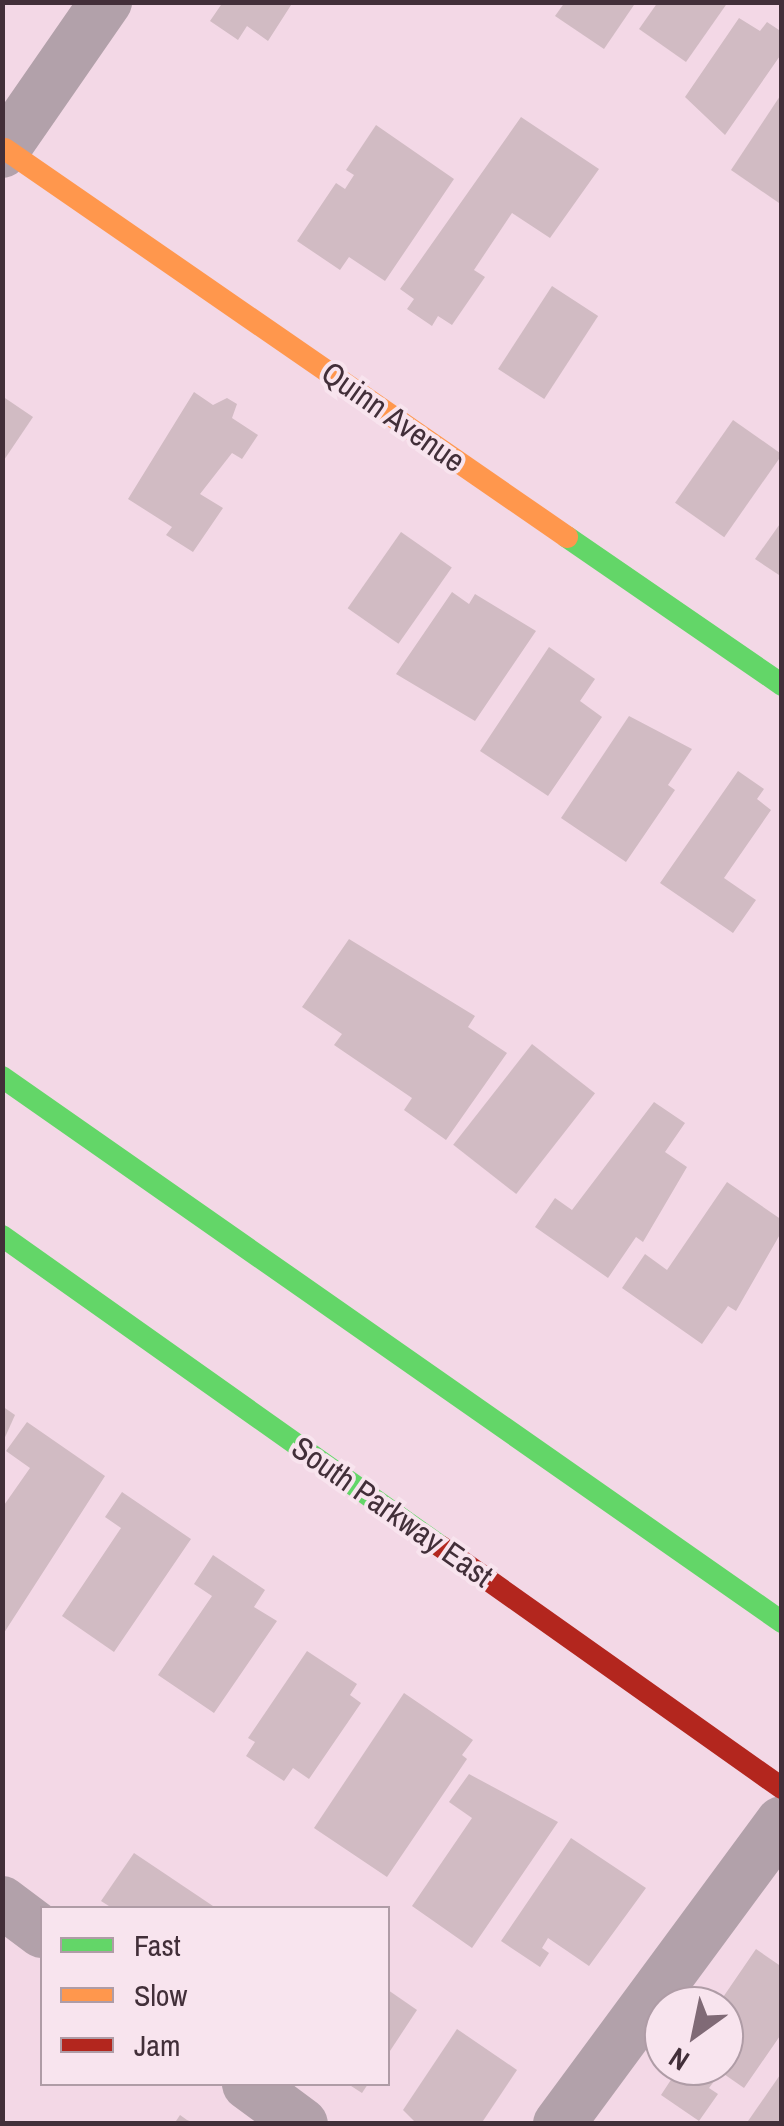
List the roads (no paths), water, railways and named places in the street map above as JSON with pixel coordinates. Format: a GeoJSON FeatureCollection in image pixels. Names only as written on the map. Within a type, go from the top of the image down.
{"type":"FeatureCollection","features":[{"type":"Feature","properties":{"kind":"main road","name":"Quinn Avenue"},"geometry":{"type":"LineString","coordinates":[[4,150],[782,685]]}},
{"type":"Feature","properties":{"kind":"main road"},"geometry":{"type":"LineString","coordinates":[[2,1078],[782,1622]]}},
{"type":"Feature","properties":{"kind":"main road","name":"South Parkway East"},"geometry":{"type":"LineString","coordinates":[[2,1236],[782,1788]]}},
{"type":"Feature","properties":{"kind":"street"},"geometry":{"type":"LineString","coordinates":[[4,150],[106,2]]}},
{"type":"Feature","properties":{"kind":"street"},"geometry":{"type":"LineString","coordinates":[[558,2124],[782,1822]]}},
{"type":"Feature","properties":{"kind":"street"},"geometry":{"type":"LineString","coordinates":[[2,1902],[40,1930]]}},
{"type":"Feature","properties":{"kind":"street"},"geometry":{"type":"LineString","coordinates":[[251,2086],[302,2124]]}}]}
